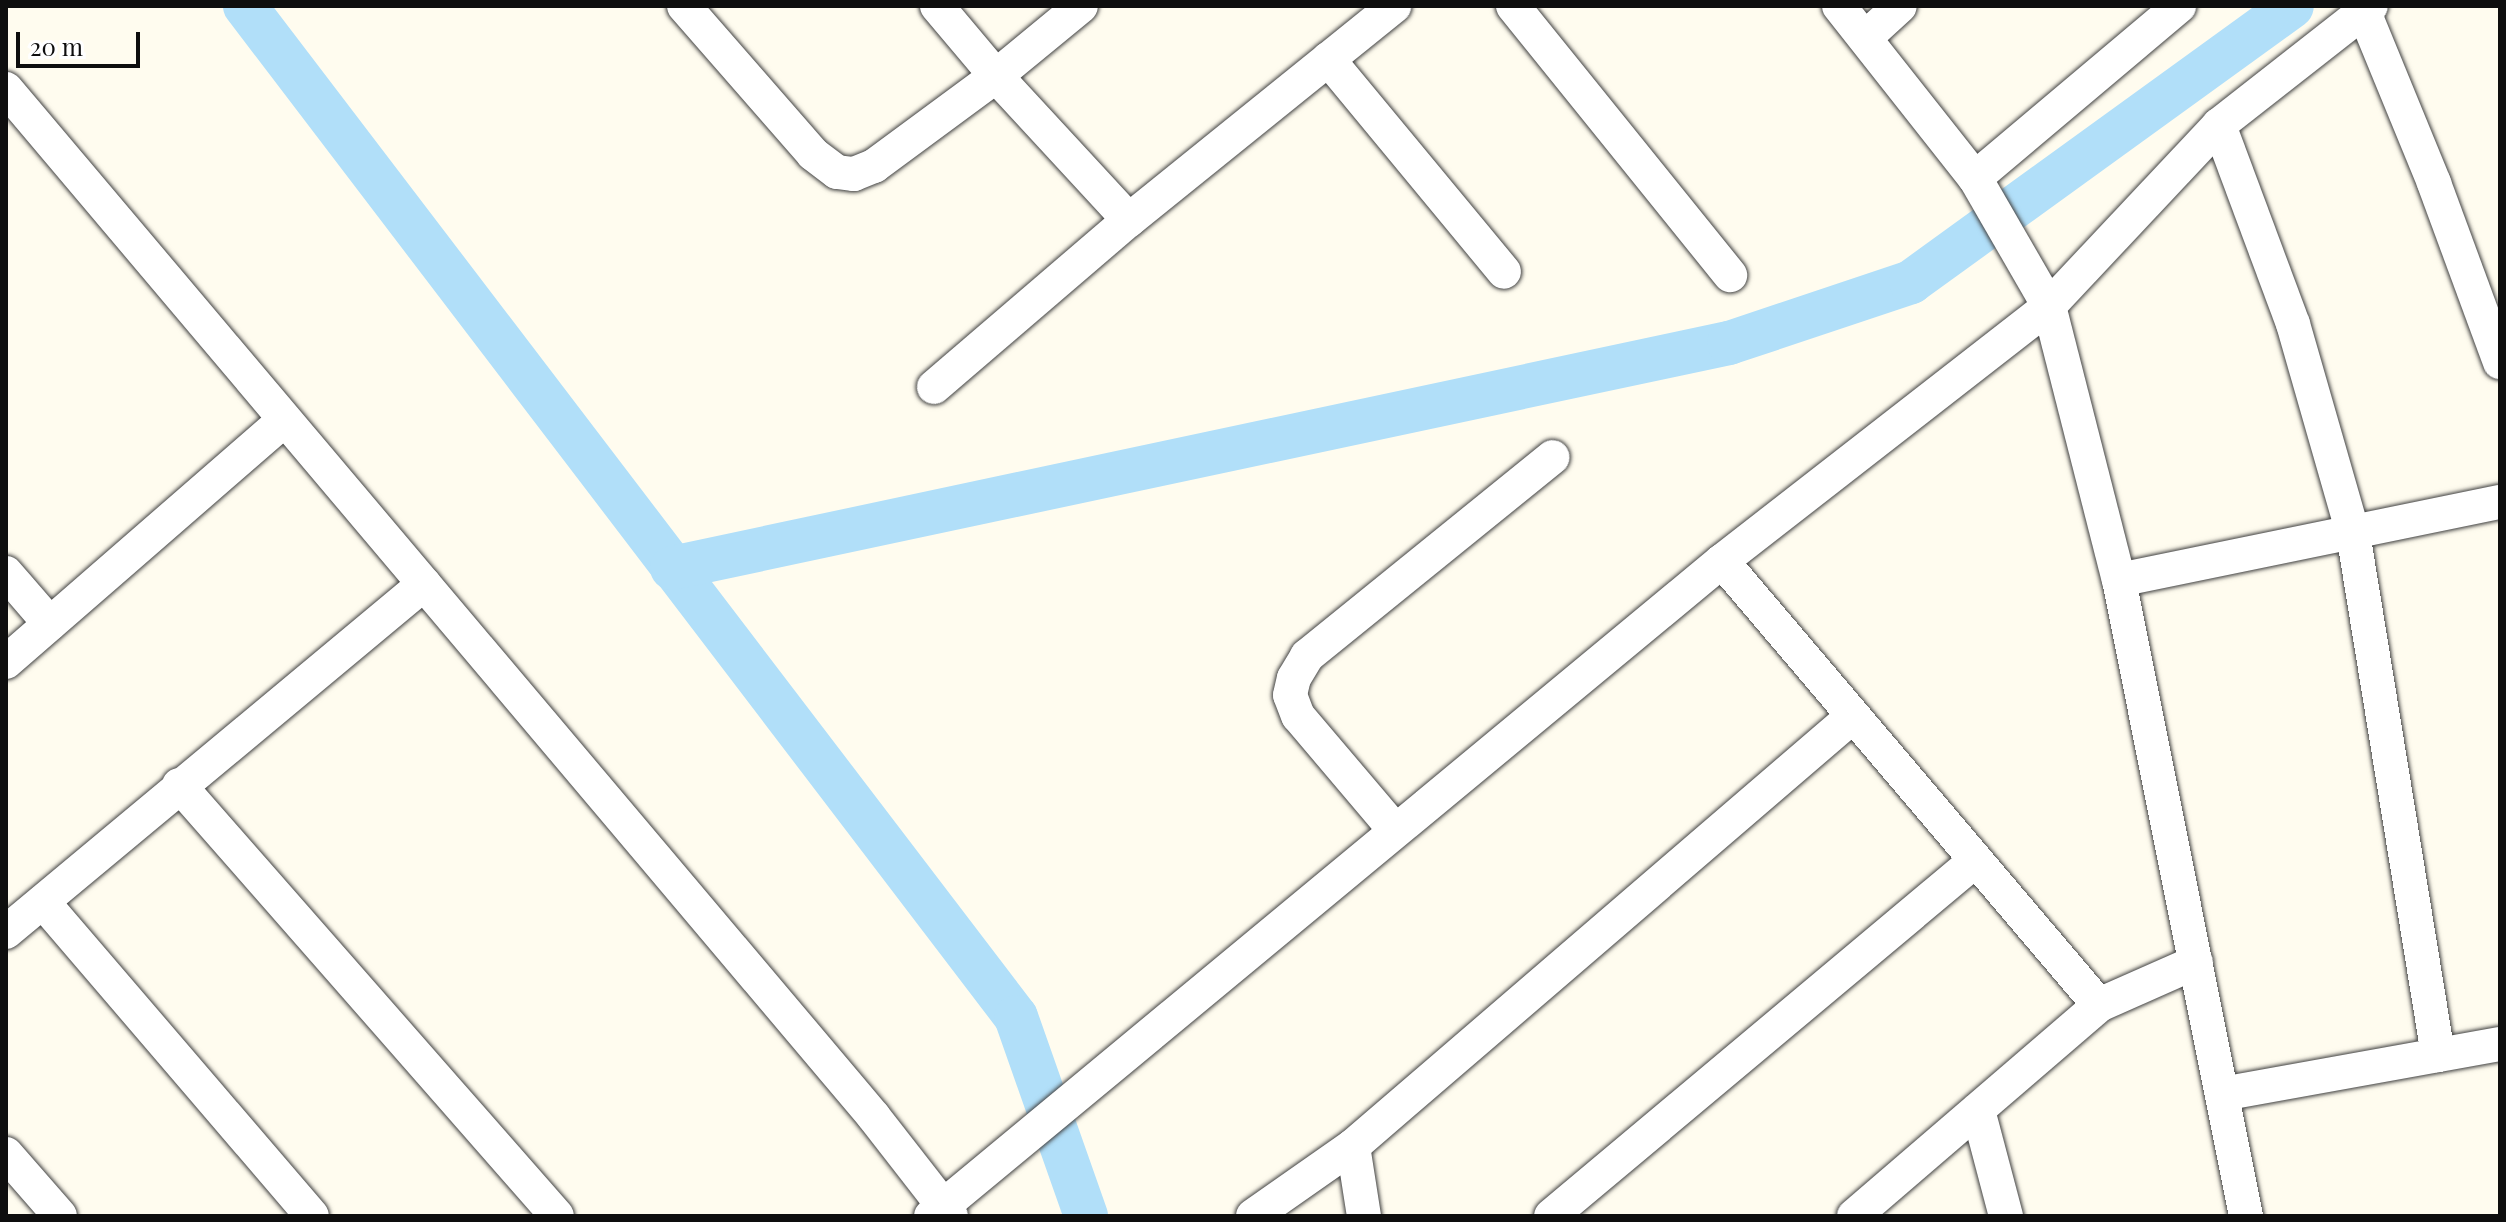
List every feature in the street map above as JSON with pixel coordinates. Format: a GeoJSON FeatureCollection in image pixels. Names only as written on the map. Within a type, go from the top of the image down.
{"type":"FeatureCollection","features":[{"type":"Feature","properties":{"kind":"street"},"geometry":{"type":"LineString","coordinates":[[684,6],[813,154],[837,172],[854,174],[874,166],[996,76],[1081,6]]}},
{"type":"Feature","properties":{"kind":"street"},"geometry":{"type":"LineString","coordinates":[[937,6],[996,76],[1129,220]]}},
{"type":"Feature","properties":{"kind":"street"},"geometry":{"type":"LineString","coordinates":[[934,387],[1129,220],[1394,6]]}},
{"type":"Feature","properties":{"kind":"street"},"geometry":{"type":"LineString","coordinates":[[1513,6],[1730,275]]}},
{"type":"Feature","properties":{"kind":"street"},"geometry":{"type":"LineString","coordinates":[[1839,6],[1975,178],[2049,306],[2119,580],[2246,1216]]}},
{"type":"Feature","properties":{"kind":"street"},"geometry":{"type":"LineString","coordinates":[[1865,38],[1900,6]]}},
{"type":"Feature","properties":{"kind":"street"},"geometry":{"type":"LineString","coordinates":[[1975,178],[2179,6]]}},
{"type":"Feature","properties":{"kind":"street"},"geometry":{"type":"LineString","coordinates":[[6,89],[864,1105],[942,1212],[1017,1144],[1134,1050],[1394,829],[1722,561],[2049,306],[2219,125],[2368,9],[2500,362]]}},
{"type":"Feature","properties":{"kind":"street"},"geometry":{"type":"LineString","coordinates":[[1328,59],[1504,272]]}},
{"type":"Feature","properties":{"kind":"street"},"geometry":{"type":"LineString","coordinates":[[2219,125],[2293,324],[2353,533],[2438,1055]]}},
{"type":"Feature","properties":{"kind":"street"},"geometry":{"type":"LineString","coordinates":[[6,662],[284,420]]}},
{"type":"Feature","properties":{"kind":"street"},"geometry":{"type":"LineString","coordinates":[[1394,829],[1298,716],[1290,695],[1294,678],[1307,656],[1553,457]]}},
{"type":"Feature","properties":{"kind":"street"},"geometry":{"type":"LineString","coordinates":[[2119,580],[2500,502]]}},
{"type":"Feature","properties":{"kind":"street"},"geometry":{"type":"LineString","coordinates":[[1722,561],[2099,1005]]}},
{"type":"Feature","properties":{"kind":"street"},"geometry":{"type":"LineString","coordinates":[[6,573],[50,624]]}},
{"type":"Feature","properties":{"kind":"street"},"geometry":{"type":"LineString","coordinates":[[6,932],[424,584]]}},
{"type":"Feature","properties":{"kind":"street"},"geometry":{"type":"LineString","coordinates":[[1253,1216],[1353,1146],[1853,716]]}},
{"type":"Feature","properties":{"kind":"street"},"geometry":{"type":"LineString","coordinates":[[179,785],[557,1216]]}},
{"type":"Feature","properties":{"kind":"street"},"geometry":{"type":"LineString","coordinates":[[1551,1216],[1976,860]]}},
{"type":"Feature","properties":{"kind":"street"},"geometry":{"type":"LineString","coordinates":[[43,902],[312,1216]]}},
{"type":"Feature","properties":{"kind":"street"},"geometry":{"type":"LineString","coordinates":[[1854,1216],[2099,1005],[2196,962]]}},
{"type":"Feature","properties":{"kind":"street"},"geometry":{"type":"LineString","coordinates":[[2222,1094],[2500,1044]]}},
{"type":"Feature","properties":{"kind":"street"},"geometry":{"type":"LineString","coordinates":[[1978,1110],[2006,1216]]}},
{"type":"Feature","properties":{"kind":"street"},"geometry":{"type":"LineString","coordinates":[[1353,1146],[1364,1216]]}},
{"type":"Feature","properties":{"kind":"street"},"geometry":{"type":"LineString","coordinates":[[13,1174],[60,1216]]}},
{"type":"Feature","properties":{"kind":"waterway"},"geometry":{"type":"LineString","coordinates":[[245,6],[1016,1017],[1086,1216]]}},
{"type":"Feature","properties":{"kind":"waterway"},"geometry":{"type":"LineString","coordinates":[[672,568],[1729,343],[1911,282],[2292,6]]}}]}
